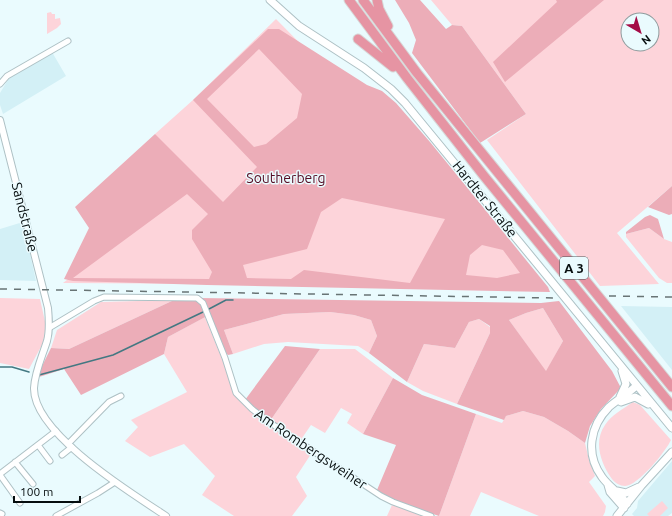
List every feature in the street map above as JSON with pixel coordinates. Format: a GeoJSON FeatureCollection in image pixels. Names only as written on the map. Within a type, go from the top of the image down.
{"type":"FeatureCollection","features":[{"type":"Feature","properties":{"kind":"highway","name":"A 3"},"geometry":{"type":"LineString","coordinates":[[349,0],[407,78],[484,176],[672,406]]}},
{"type":"Feature","properties":{"kind":"highway","name":"A 3"},"geometry":{"type":"LineString","coordinates":[[363,0],[417,73],[468,137],[672,387]]}},
{"type":"Feature","properties":{"kind":"highway"},"geometry":{"type":"LineString","coordinates":[[377,0],[385,22],[392,32],[394,42]]}},
{"type":"Feature","properties":{"kind":"highway"},"geometry":{"type":"LineString","coordinates":[[358,39],[407,78]]}},
{"type":"Feature","properties":{"kind":"main road","name":"Hardter Straße"},"geometry":{"type":"LineString","coordinates":[[270,0],[299,26],[364,68],[391,89],[405,103],[672,428]]}},
{"type":"Feature","properties":{"kind":"main road"},"geometry":{"type":"LineString","coordinates":[[617,362],[626,384],[619,399]]}},
{"type":"Feature","properties":{"kind":"main road"},"geometry":{"type":"LineString","coordinates":[[626,506],[610,492],[608,485],[595,467],[592,453],[592,439],[594,430],[602,416],[619,399],[636,386]]}},
{"type":"Feature","properties":{"kind":"main road"},"geometry":{"type":"LineString","coordinates":[[602,416],[624,400],[634,397],[641,399],[657,411]]}},
{"type":"Feature","properties":{"kind":"main road"},"geometry":{"type":"LineString","coordinates":[[617,516],[641,486],[672,452]]}},
{"type":"Feature","properties":{"kind":"main road"},"geometry":{"type":"LineString","coordinates":[[608,485],[616,490],[626,493],[641,486]]}},
{"type":"Feature","properties":{"kind":"main road"},"geometry":{"type":"LineString","coordinates":[[616,490],[626,506]]}},
{"type":"Feature","properties":{"kind":"street"},"geometry":{"type":"LineString","coordinates":[[0,84],[7,76],[68,41]]}},
{"type":"Feature","properties":{"kind":"street","name":"Sandstraße"},"geometry":{"type":"LineString","coordinates":[[0,120],[48,308],[50,328]]}},
{"type":"Feature","properties":{"kind":"street","name":"Am Rombergsweiher"},"geometry":{"type":"LineString","coordinates":[[50,328],[94,301],[104,297],[197,298],[203,303],[225,358],[236,393],[252,409],[300,443],[381,496],[431,516]]}},
{"type":"Feature","properties":{"kind":"street"},"geometry":{"type":"LineString","coordinates":[[50,328],[38,365],[34,389],[39,408],[56,431],[70,446],[115,482],[166,516]]}},
{"type":"Feature","properties":{"kind":"street"},"geometry":{"type":"LineString","coordinates":[[62,455],[109,402],[121,396]]}},
{"type":"Feature","properties":{"kind":"street"},"geometry":{"type":"LineString","coordinates":[[20,503],[0,475],[56,431]]}},
{"type":"Feature","properties":{"kind":"street"},"geometry":{"type":"LineString","coordinates":[[38,445],[50,461]]}},
{"type":"Feature","properties":{"kind":"street"},"geometry":{"type":"LineString","coordinates":[[15,462],[33,484]]}},
{"type":"Feature","properties":{"kind":"street"},"geometry":{"type":"LineString","coordinates":[[56,516],[115,482]]}},
{"type":"Feature","properties":{"kind":"shaded area"},"geometry":{"type":"Polygon","coordinates":[[[52,52],[66,76],[3,114],[0,105],[0,93],[9,78],[52,52]]]}},
{"type":"Feature","properties":{"kind":"shaded area"},"geometry":{"type":"Polygon","coordinates":[[[23,222],[36,281],[0,280],[0,229],[23,222]]]}},
{"type":"Feature","properties":{"kind":"shaded area"},"geometry":{"type":"Polygon","coordinates":[[[621,306],[672,307],[672,370],[621,306]]]}},
{"type":"Feature","properties":{"kind":"shaded area"},"geometry":{"type":"Polygon","coordinates":[[[672,461],[672,513],[668,516],[634,516],[632,514],[637,508],[638,501],[672,461]]]}},
{"type":"Feature","properties":{"kind":"green space"},"geometry":{"type":"Polygon","coordinates":[[[395,0],[420,0],[446,29],[452,25],[462,26],[526,114],[480,143],[412,53],[416,40],[409,23],[395,0]]]}},
{"type":"Feature","properties":{"kind":"green space"},"geometry":{"type":"Polygon","coordinates":[[[431,0],[672,0],[672,186],[617,233],[659,284],[600,286],[487,140],[526,114],[462,26],[452,25],[431,0]]]}},
{"type":"Feature","properties":{"kind":"green space"},"geometry":{"type":"Polygon","coordinates":[[[556,0],[604,0],[505,82],[493,62],[557,2],[556,0]]]}},
{"type":"Feature","properties":{"kind":"green space"},"geometry":{"type":"Polygon","coordinates":[[[51,12],[52,14],[55,14],[55,19],[60,18],[61,24],[47,34],[47,13],[51,12]]]}},
{"type":"Feature","properties":{"kind":"green space","name":"Southerberg"},"geometry":{"type":"Polygon","coordinates":[[[276,19],[345,89],[382,94],[541,291],[235,284],[63,283],[180,194],[155,134],[193,100],[276,19]]]}},
{"type":"Feature","properties":{"kind":"green space"},"geometry":{"type":"Polygon","coordinates":[[[268,29],[279,29],[367,85],[382,91],[396,103],[430,142],[548,287],[550,292],[207,285],[73,281],[64,279],[89,228],[75,207],[155,134],[223,202],[257,167],[193,100],[268,29]],[[259,49],[207,99],[254,147],[266,144],[297,118],[302,94],[259,49]],[[187,194],[73,278],[209,279],[212,272],[192,239],[192,230],[208,214],[187,194]],[[342,198],[321,212],[307,249],[243,265],[247,278],[291,279],[304,270],[410,283],[445,219],[342,198]],[[482,245],[470,255],[466,275],[497,278],[520,273],[503,250],[482,245]]]}},
{"type":"Feature","properties":{"kind":"green space"},"geometry":{"type":"Polygon","coordinates":[[[672,186],[672,214],[669,215],[648,207],[672,186]]]}},
{"type":"Feature","properties":{"kind":"green space"},"geometry":{"type":"Polygon","coordinates":[[[650,215],[658,219],[664,239],[649,228],[626,234],[626,232],[645,217],[650,215]]]}},
{"type":"Feature","properties":{"kind":"green space"},"geometry":{"type":"Polygon","coordinates":[[[649,228],[664,239],[672,242],[672,283],[667,283],[659,278],[626,237],[626,234],[649,228]]]}},
{"type":"Feature","properties":{"kind":"green space"},"geometry":{"type":"Polygon","coordinates":[[[0,298],[40,299],[46,326],[43,343],[29,369],[0,363],[0,298]]]}},
{"type":"Feature","properties":{"kind":"green space"},"geometry":{"type":"Polygon","coordinates":[[[197,298],[541,303],[559,301],[612,371],[621,388],[601,409],[590,426],[585,443],[544,417],[523,411],[506,416],[504,420],[457,404],[490,333],[490,326],[479,319],[469,322],[455,348],[424,344],[407,382],[369,353],[377,336],[371,320],[354,315],[330,312],[284,314],[224,330],[233,354],[228,355],[225,352],[209,315],[168,337],[164,354],[81,395],[64,369],[39,377],[42,366],[51,348],[69,349],[174,300],[197,298]],[[543,308],[509,320],[546,371],[563,341],[543,308]]]}},
{"type":"Feature","properties":{"kind":"green space"},"geometry":{"type":"Polygon","coordinates":[[[174,300],[69,349],[51,348],[57,330],[101,302],[174,300]]]}},
{"type":"Feature","properties":{"kind":"green space"},"geometry":{"type":"Polygon","coordinates":[[[543,308],[563,341],[546,372],[509,320],[543,308]]]}},
{"type":"Feature","properties":{"kind":"green space"},"geometry":{"type":"Polygon","coordinates":[[[330,312],[354,315],[371,320],[377,336],[369,353],[358,346],[288,342],[264,344],[233,354],[224,330],[284,314],[330,312]]]}},
{"type":"Feature","properties":{"kind":"green space"},"geometry":{"type":"Polygon","coordinates":[[[205,317],[224,364],[234,394],[252,412],[311,454],[296,477],[307,496],[292,516],[234,516],[202,495],[215,476],[184,444],[150,457],[125,441],[138,427],[131,420],[187,392],[164,354],[168,337],[205,317]]]}},
{"type":"Feature","properties":{"kind":"green space"},"geometry":{"type":"Polygon","coordinates":[[[479,319],[490,327],[490,333],[457,404],[423,391],[407,382],[424,344],[455,348],[469,322],[479,319]]]}},
{"type":"Feature","properties":{"kind":"green space"},"geometry":{"type":"Polygon","coordinates":[[[285,346],[320,349],[270,421],[245,400],[285,346]]]}},
{"type":"Feature","properties":{"kind":"green space"},"geometry":{"type":"Polygon","coordinates":[[[320,349],[355,349],[393,378],[363,434],[347,423],[352,414],[341,408],[325,433],[311,425],[300,441],[270,421],[320,349]]]}},
{"type":"Feature","properties":{"kind":"green space"},"geometry":{"type":"Polygon","coordinates":[[[393,378],[422,395],[476,414],[439,516],[395,501],[377,490],[396,445],[363,434],[393,378]]]}},
{"type":"Feature","properties":{"kind":"green space"},"geometry":{"type":"Polygon","coordinates":[[[633,402],[640,405],[671,440],[664,452],[644,474],[631,484],[623,486],[613,480],[605,467],[600,453],[599,438],[610,418],[633,402]]]}},
{"type":"Feature","properties":{"kind":"green space"},"geometry":{"type":"Polygon","coordinates":[[[523,411],[544,417],[585,443],[595,476],[589,482],[606,506],[603,516],[539,516],[481,492],[470,516],[439,516],[476,414],[502,423],[506,416],[523,411]]]}},
{"type":"Feature","properties":{"kind":"green space"},"geometry":{"type":"Polygon","coordinates":[[[662,501],[668,508],[660,516],[649,516],[647,514],[662,501]]]}},
{"type":"Feature","properties":{"kind":"green space"},"geometry":{"type":"Polygon","coordinates":[[[392,505],[426,516],[387,516],[392,505]]]}},
{"type":"Feature","properties":{"kind":"waterway"},"geometry":{"type":"LineString","coordinates":[[209,309],[226,300],[233,300]]}},
{"type":"Feature","properties":{"kind":"waterway"},"geometry":{"type":"LineString","coordinates":[[39,375],[113,355],[203,312]]}},
{"type":"Feature","properties":{"kind":"waterway"},"geometry":{"type":"LineString","coordinates":[[0,367],[12,367],[29,372]]}},
{"type":"Feature","properties":{"kind":"railway"},"geometry":{"type":"LineString","coordinates":[[0,289],[554,298]]}},
{"type":"Feature","properties":{"kind":"railway"},"geometry":{"type":"LineString","coordinates":[[609,296],[672,297]]}}]}
